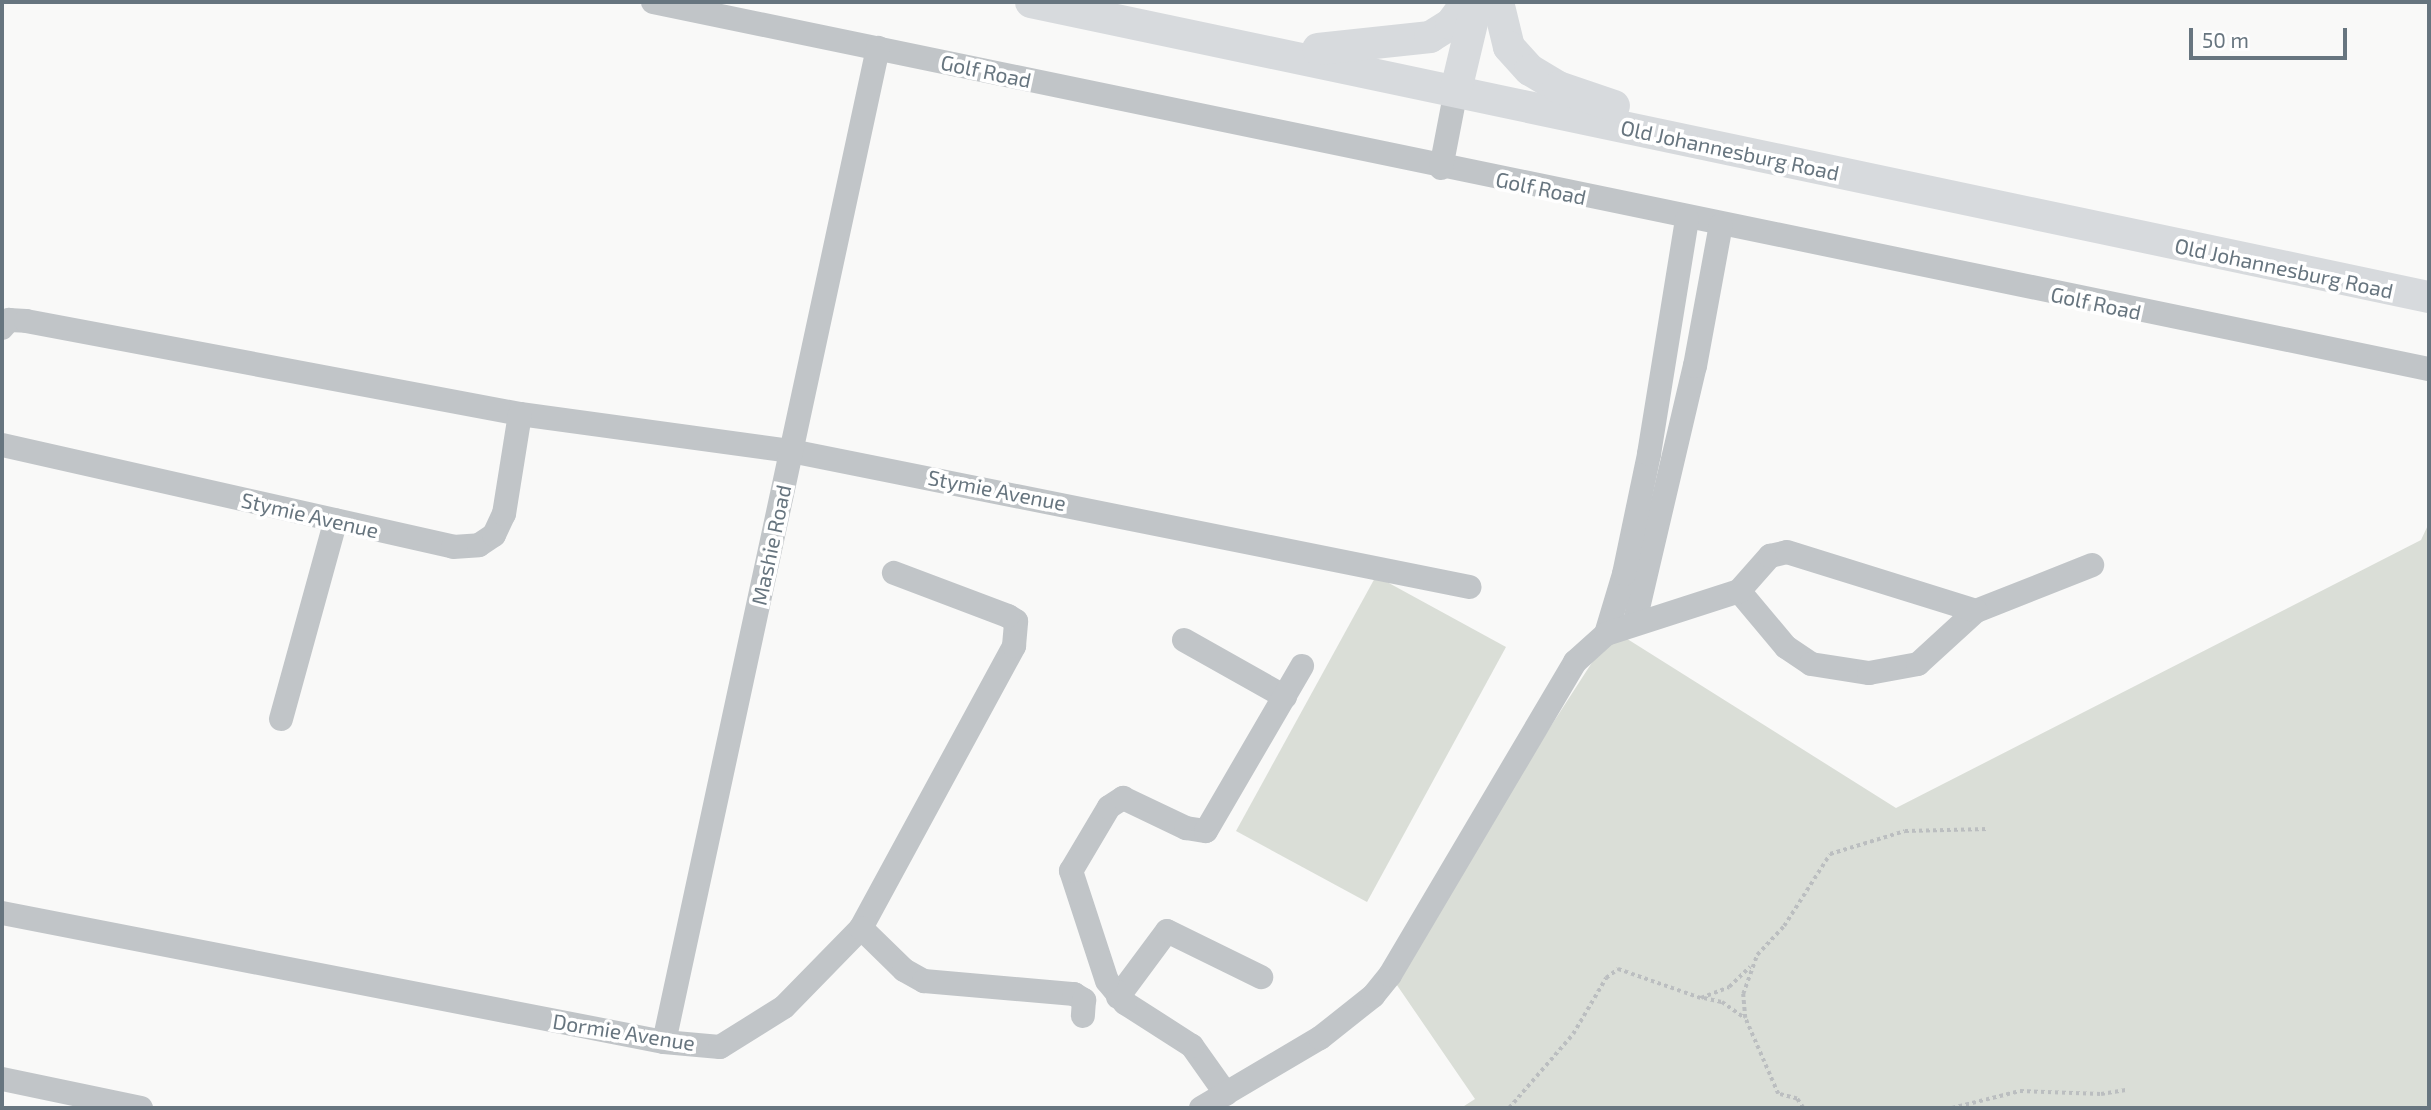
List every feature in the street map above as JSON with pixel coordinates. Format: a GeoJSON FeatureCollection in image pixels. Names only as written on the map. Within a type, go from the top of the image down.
{"type":"FeatureCollection","features":[{"type":"Feature","properties":{"kind":"main road","name":"Old Johannesburg Road"},"geometry":{"type":"LineString","coordinates":[[1031,2],[2429,297]]}},
{"type":"Feature","properties":{"kind":"main road"},"geometry":{"type":"LineString","coordinates":[[1271,51],[1352,48],[1430,37],[1451,24],[1467,2]]}},
{"type":"Feature","properties":{"kind":"main road"},"geometry":{"type":"LineString","coordinates":[[1457,90],[1477,2]]}},
{"type":"Feature","properties":{"kind":"main road"},"geometry":{"type":"LineString","coordinates":[[1498,2],[1509,47],[1542,78],[1587,98],[1675,122],[1742,152]]}},
{"type":"Feature","properties":{"kind":"street","name":"Golf Road"},"geometry":{"type":"LineString","coordinates":[[653,2],[1441,168],[2429,369]]}},
{"type":"Feature","properties":{"kind":"street","name":"Mashie Road"},"geometry":{"type":"LineString","coordinates":[[664,1042],[878,48]]}},
{"type":"Feature","properties":{"kind":"street"},"geometry":{"type":"LineString","coordinates":[[1441,168],[1457,90]]}},
{"type":"Feature","properties":{"kind":"street"},"geometry":{"type":"LineString","coordinates":[[1606,634],[1624,574],[1649,453],[1688,219]]}},
{"type":"Feature","properties":{"kind":"street"},"geometry":{"type":"LineString","coordinates":[[1635,621],[1695,366],[1721,225]]}},
{"type":"Feature","properties":{"kind":"street","name":"Stymie Avenue"},"geometry":{"type":"LineString","coordinates":[[2,328],[9,320],[26,321],[520,414],[791,451],[1470,587]]}},
{"type":"Feature","properties":{"kind":"street","name":"Stymie Avenue"},"geometry":{"type":"LineString","coordinates":[[2,445],[453,547],[479,545],[494,535],[504,514],[520,414]]}},
{"type":"Feature","properties":{"kind":"street"},"geometry":{"type":"LineString","coordinates":[[281,719],[336,520]]}},
{"type":"Feature","properties":{"kind":"street"},"geometry":{"type":"LineString","coordinates":[[1201,1108],[1351,1017],[1390,975],[1575,662],[1606,634],[1635,621],[1672,614],[1739,591],[1770,556],[1787,552],[1976,611]]}},
{"type":"Feature","properties":{"kind":"street"},"geometry":{"type":"LineString","coordinates":[[1739,591],[1786,647],[1811,664],[1853,674],[1894,671],[1917,664],[1976,611],[2092,565]]}},
{"type":"Feature","properties":{"kind":"street","name":"Dormie Avenue"},"geometry":{"type":"LineString","coordinates":[[2,913],[664,1042],[720,1046],[763,1023],[843,952],[861,928],[994,686],[1017,631],[1016,621],[1008,616],[894,573]]}},
{"type":"Feature","properties":{"kind":"street"},"geometry":{"type":"LineString","coordinates":[[1184,640],[1285,697]]}},
{"type":"Feature","properties":{"kind":"street"},"geometry":{"type":"LineString","coordinates":[[1226,1094],[1192,1046],[1118,996],[1107,981],[1072,884],[1075,862],[1109,807],[1123,798],[1186,828],[1206,831],[1303,666]]}},
{"type":"Feature","properties":{"kind":"street"},"geometry":{"type":"LineString","coordinates":[[861,928],[904,970],[924,981],[1074,994],[1084,1000],[1083,1016]]}},
{"type":"Feature","properties":{"kind":"street"},"geometry":{"type":"LineString","coordinates":[[1118,996],[1167,931],[1261,977]]}},
{"type":"Feature","properties":{"kind":"street"},"geometry":{"type":"LineString","coordinates":[[2,1079],[141,1108]]}},
{"type":"Feature","properties":{"kind":"path"},"geometry":{"type":"LineString","coordinates":[[1702,998],[1729,987],[1751,965],[1784,926],[1830,854],[1905,831],[1988,829]]}},
{"type":"Feature","properties":{"kind":"path"},"geometry":{"type":"LineString","coordinates":[[1751,965],[1743,994],[1745,1018],[1778,1094],[1797,1099],[1803,1108]]}},
{"type":"Feature","properties":{"kind":"path"},"geometry":{"type":"LineString","coordinates":[[1509,1108],[1573,1034],[1606,978],[1618,969],[1702,998],[1722,1002],[1745,1018]]}},
{"type":"Feature","properties":{"kind":"path"},"geometry":{"type":"LineString","coordinates":[[1952,1108],[2020,1091],[2101,1094],[2126,1090]]}},
{"type":"Feature","properties":{"kind":"shaded area"},"geometry":{"type":"Polygon","coordinates":[[[2429,523],[2429,1108],[1461,1108],[1475,1099],[1390,975],[1613,630],[1896,808],[2421,540],[2429,523]]]}},
{"type":"Feature","properties":{"kind":"shaded area"},"geometry":{"type":"Polygon","coordinates":[[[1376,576],[1506,647],[1367,902],[1236,831],[1376,576]]]}}]}
